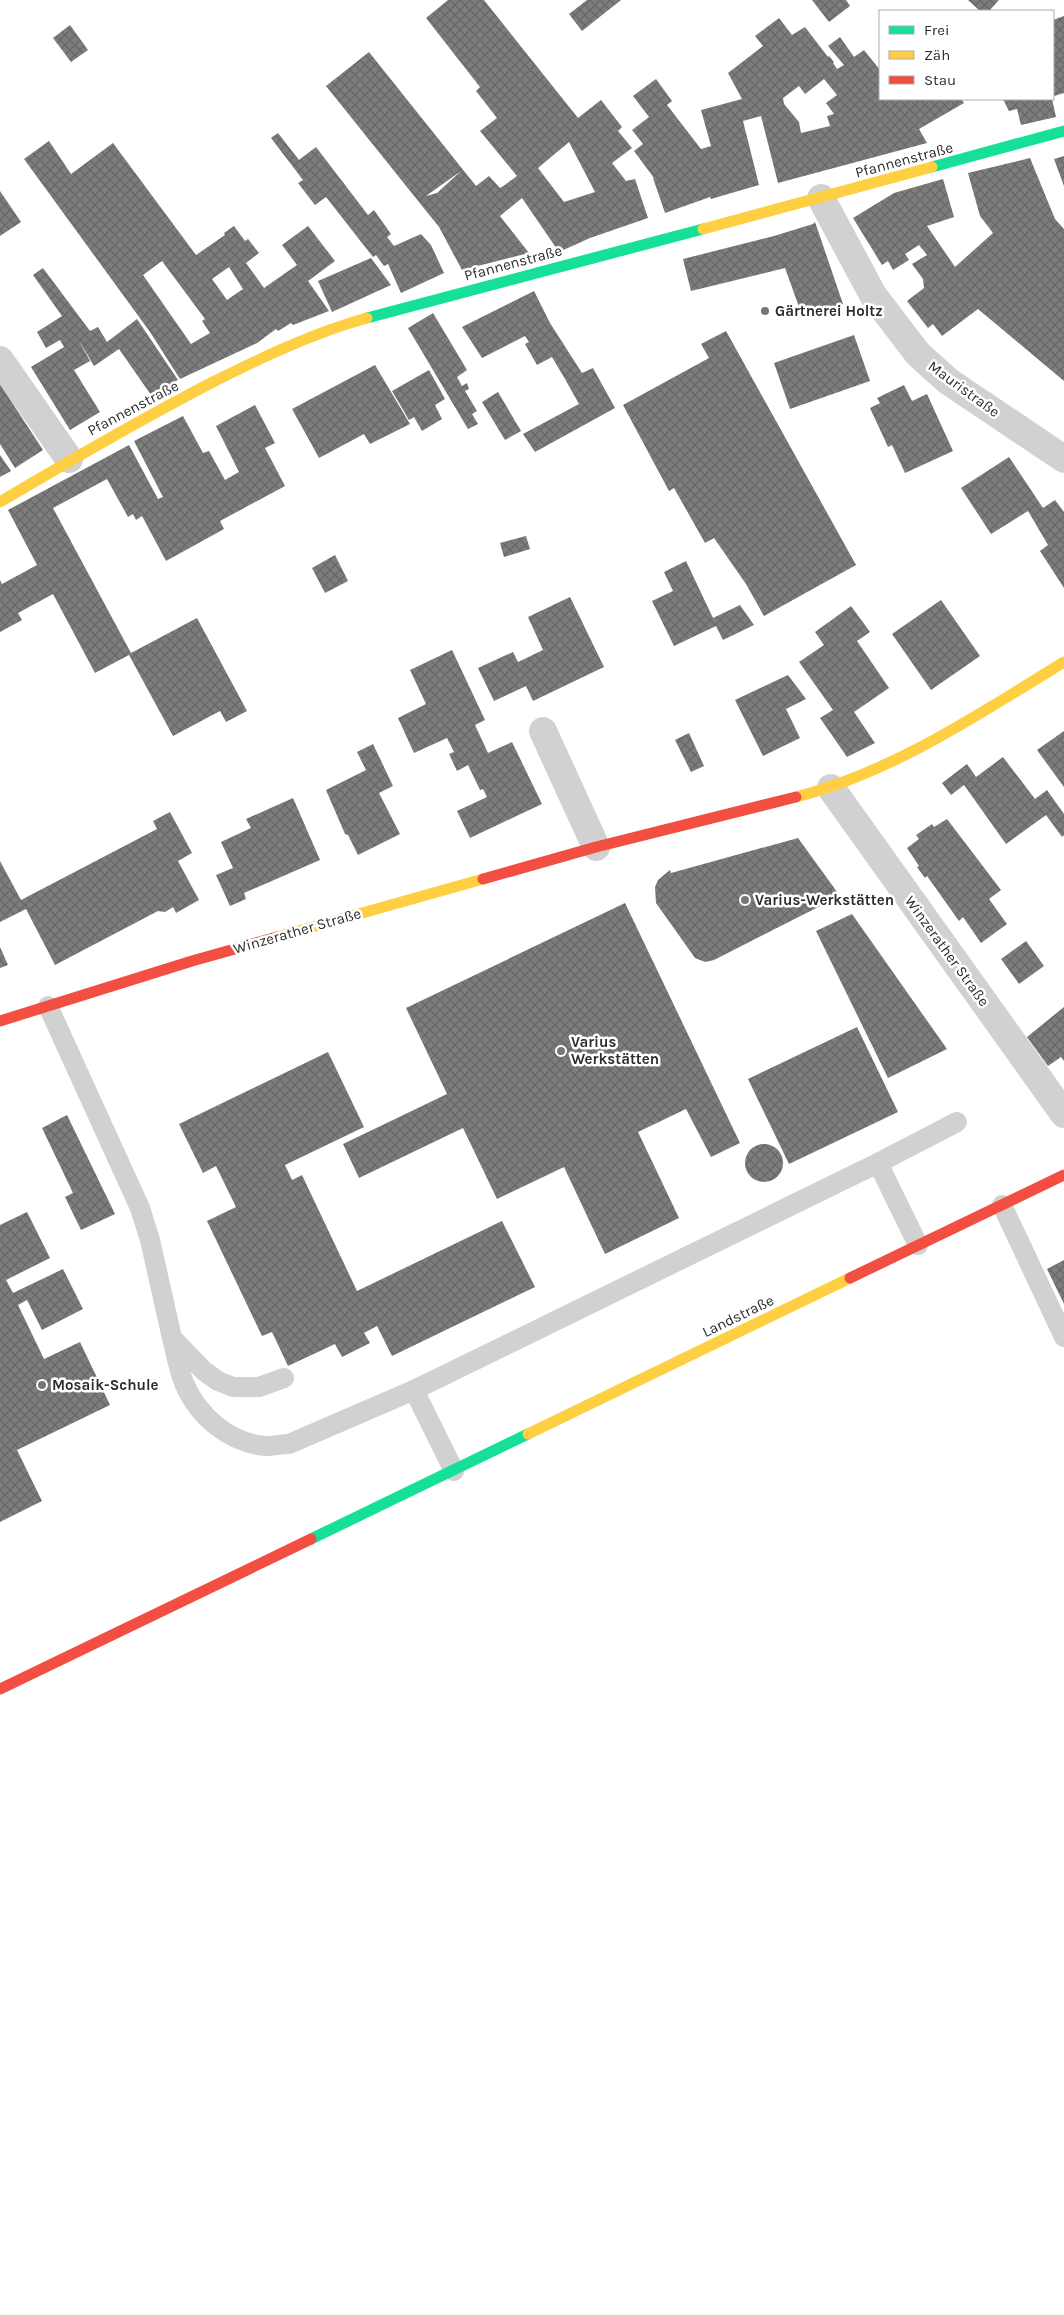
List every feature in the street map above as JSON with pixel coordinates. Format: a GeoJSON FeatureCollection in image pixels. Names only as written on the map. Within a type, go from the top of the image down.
{"type":"FeatureCollection","features":[{"type":"Feature","properties":{"kind":"street","name":"Pfannenstraße"},"geometry":{"type":"LineString","coordinates":[[0,502],[69,459],[132,424],[242,368],[337,326],[821,198],[1064,131]]}},
{"type":"Feature","properties":{"kind":"street","name":"Mauristraße"},"geometry":{"type":"LineString","coordinates":[[821,198],[873,295],[918,354],[948,381],[1064,459]]}},
{"type":"Feature","properties":{"kind":"street"},"geometry":{"type":"LineString","coordinates":[[0,360],[69,459]]}},
{"type":"Feature","properties":{"kind":"street","name":"Winzerather Straße"},"geometry":{"type":"LineString","coordinates":[[0,1021],[192,961],[596,847],[830,788],[892,762],[942,737],[1064,662]]}},
{"type":"Feature","properties":{"kind":"street"},"geometry":{"type":"LineString","coordinates":[[543,731],[596,847]]}},
{"type":"Feature","properties":{"kind":"street","name":"Winzerather Straße"},"geometry":{"type":"LineString","coordinates":[[830,788],[1064,1114]]}},
{"type":"Feature","properties":{"kind":"street","name":"Landstraße"},"geometry":{"type":"LineString","coordinates":[[0,1689],[1064,1175]]}},
{"type":"Feature","properties":{"kind":"lane"},"geometry":{"type":"LineString","coordinates":[[48,1006],[140,1208],[150,1240],[184,1382],[195,1402],[210,1420],[226,1434],[245,1442],[266,1446],[289,1444],[414,1390],[878,1163],[957,1122]]}},
{"type":"Feature","properties":{"kind":"lane"},"geometry":{"type":"LineString","coordinates":[[878,1163],[918,1245]]}},
{"type":"Feature","properties":{"kind":"lane"},"geometry":{"type":"LineString","coordinates":[[1002,1205],[1064,1336]]}},
{"type":"Feature","properties":{"kind":"lane"},"geometry":{"type":"LineString","coordinates":[[172,1338],[204,1372],[218,1381],[233,1386],[259,1386],[284,1378]]}},
{"type":"Feature","properties":{"kind":"lane"},"geometry":{"type":"LineString","coordinates":[[414,1390],[454,1471]]}},
{"type":"Feature","properties":{"kind":"building"},"geometry":{"type":"Polygon","coordinates":[[[448,0],[484,0],[578,118],[601,100],[622,127],[618,131],[632,148],[612,163],[626,181],[635,179],[648,218],[590,238],[559,252],[522,198],[500,216],[529,253],[462,270],[439,227],[326,86],[369,52],[476,186],[489,176],[500,188],[502,187],[517,176],[480,131],[497,118],[476,91],[480,87],[426,18],[448,0]],[[569,142],[538,168],[564,202],[595,192],[569,142]],[[461,171],[426,196],[437,193],[461,171]]]}},
{"type":"Feature","properties":{"kind":"building"},"geometry":{"type":"Polygon","coordinates":[[[587,0],[621,0],[582,31],[569,14],[587,0]]]}},
{"type":"Feature","properties":{"kind":"building"},"geometry":{"type":"Polygon","coordinates":[[[812,0],[846,0],[850,6],[829,22],[812,0]]]}},
{"type":"Feature","properties":{"kind":"building"},"geometry":{"type":"Polygon","coordinates":[[[968,0],[999,0],[990,10],[979,10],[968,0]]]}},
{"type":"Feature","properties":{"kind":"building"},"geometry":{"type":"Polygon","coordinates":[[[1064,16],[1064,93],[1054,96],[1054,20],[1064,16]]]}},
{"type":"Feature","properties":{"kind":"building"},"geometry":{"type":"Polygon","coordinates":[[[779,18],[792,35],[805,27],[834,62],[837,69],[844,65],[828,46],[840,37],[854,57],[864,50],[879,69],[879,100],[962,100],[964,103],[919,129],[927,143],[778,183],[761,116],[743,121],[759,185],[711,199],[710,197],[665,213],[654,178],[634,151],[643,144],[632,130],[649,117],[633,96],[656,79],[672,101],[667,105],[701,149],[711,146],[701,110],[742,99],[728,73],[763,46],[755,36],[779,18]],[[824,79],[805,94],[799,86],[783,98],[784,104],[799,122],[801,133],[830,126],[827,116],[834,114],[826,103],[837,95],[824,79]]]}},
{"type":"Feature","properties":{"kind":"building"},"geometry":{"type":"Polygon","coordinates":[[[70,25],[88,50],[71,62],[53,38],[70,25]]]}},
{"type":"Feature","properties":{"kind":"building"},"geometry":{"type":"Polygon","coordinates":[[[1004,100],[1052,100],[1056,117],[1021,125],[1017,109],[1009,111],[1004,100]]]}},
{"type":"Feature","properties":{"kind":"building"},"geometry":{"type":"Polygon","coordinates":[[[278,133],[299,160],[316,147],[368,215],[374,210],[391,234],[387,237],[394,246],[421,234],[431,245],[444,273],[401,293],[388,264],[384,266],[376,255],[373,257],[326,197],[315,205],[298,183],[303,180],[271,138],[278,133]]]}},
{"type":"Feature","properties":{"kind":"building"},"geometry":{"type":"Polygon","coordinates":[[[49,141],[71,174],[113,143],[196,255],[225,235],[224,233],[234,226],[245,241],[248,239],[259,253],[246,263],[264,288],[297,265],[282,245],[308,226],[335,261],[308,281],[329,311],[293,325],[291,323],[278,331],[276,329],[257,343],[180,379],[150,332],[24,159],[49,141]],[[162,261],[143,275],[191,344],[210,333],[202,321],[205,319],[162,261]],[[229,267],[212,279],[227,300],[243,289],[229,267]]]}},
{"type":"Feature","properties":{"kind":"building"},"geometry":{"type":"Polygon","coordinates":[[[1064,156],[1064,186],[1054,159],[1064,156]]]}},
{"type":"Feature","properties":{"kind":"building"},"geometry":{"type":"Polygon","coordinates":[[[1030,158],[1055,219],[1064,229],[1064,381],[978,309],[942,336],[933,324],[928,328],[907,301],[924,288],[923,279],[912,264],[927,255],[919,245],[905,254],[909,260],[893,270],[888,261],[882,265],[853,218],[894,193],[943,179],[954,217],[927,226],[955,267],[993,233],[980,216],[968,173],[1030,158]]]}},
{"type":"Feature","properties":{"kind":"building"},"geometry":{"type":"Polygon","coordinates":[[[0,191],[21,222],[0,236],[0,191]]]}},
{"type":"Feature","properties":{"kind":"building"},"geometry":{"type":"Polygon","coordinates":[[[815,222],[843,304],[803,318],[785,268],[691,291],[683,259],[774,236],[815,222]]]}},
{"type":"Feature","properties":{"kind":"building"},"geometry":{"type":"Polygon","coordinates":[[[371,258],[391,285],[332,312],[318,281],[371,258]]]}},
{"type":"Feature","properties":{"kind":"building"},"geometry":{"type":"Polygon","coordinates":[[[43,268],[90,331],[98,327],[107,342],[137,319],[178,380],[151,395],[119,349],[94,366],[78,339],[90,361],[74,370],[100,412],[70,430],[31,367],[64,347],[60,340],[46,348],[37,332],[62,316],[33,275],[43,268]]]}},
{"type":"Feature","properties":{"kind":"building"},"geometry":{"type":"Polygon","coordinates":[[[534,291],[550,323],[582,373],[593,368],[615,408],[535,452],[523,434],[579,404],[565,379],[552,357],[537,365],[525,344],[529,342],[525,336],[482,358],[462,327],[534,291]]]}},
{"type":"Feature","properties":{"kind":"building"},"geometry":{"type":"Polygon","coordinates":[[[433,313],[467,370],[457,377],[462,386],[467,383],[469,389],[465,391],[477,411],[472,414],[478,424],[468,429],[408,328],[433,313]]]}},
{"type":"Feature","properties":{"kind":"building"},"geometry":{"type":"Polygon","coordinates":[[[726,331],[856,565],[764,616],[746,584],[714,538],[705,543],[674,488],[669,491],[623,405],[709,358],[701,344],[726,331]]]}},
{"type":"Feature","properties":{"kind":"building"},"geometry":{"type":"Polygon","coordinates":[[[854,335],[870,381],[790,409],[774,363],[854,335]]]}},
{"type":"Feature","properties":{"kind":"building"},"geometry":{"type":"Polygon","coordinates":[[[375,365],[410,424],[370,444],[364,434],[319,458],[292,409],[375,365]]]}},
{"type":"Feature","properties":{"kind":"building"},"geometry":{"type":"Polygon","coordinates":[[[429,370],[445,399],[435,405],[442,419],[422,431],[414,417],[409,420],[392,391],[429,370]]]}},
{"type":"Feature","properties":{"kind":"building"},"geometry":{"type":"Polygon","coordinates":[[[0,384],[43,450],[15,468],[0,444],[0,384]]]}},
{"type":"Feature","properties":{"kind":"building"},"geometry":{"type":"Polygon","coordinates":[[[904,385],[912,401],[927,394],[953,451],[905,473],[892,445],[888,447],[870,408],[880,403],[877,398],[904,385]]]}},
{"type":"Feature","properties":{"kind":"building"},"geometry":{"type":"Polygon","coordinates":[[[498,392],[521,431],[505,440],[482,402],[498,392]]]}},
{"type":"Feature","properties":{"kind":"building"},"geometry":{"type":"Polygon","coordinates":[[[255,405],[275,443],[265,448],[285,486],[220,521],[224,529],[166,561],[142,516],[136,520],[133,514],[128,517],[107,479],[53,508],[131,653],[197,618],[247,711],[226,722],[220,711],[173,736],[129,655],[95,673],[53,594],[18,613],[22,620],[0,632],[0,580],[2,584],[37,565],[8,510],[129,445],[158,499],[163,497],[134,441],[183,416],[203,453],[209,451],[225,480],[239,472],[216,426],[255,405]]]}},
{"type":"Feature","properties":{"kind":"building"},"geometry":{"type":"Polygon","coordinates":[[[0,455],[11,471],[0,477],[0,455]]]}},
{"type":"Feature","properties":{"kind":"building"},"geometry":{"type":"Polygon","coordinates":[[[1009,457],[1043,508],[1055,500],[1064,512],[1064,588],[1040,551],[1048,545],[1028,511],[991,534],[961,488],[1009,457]]]}},
{"type":"Feature","properties":{"kind":"building"},"geometry":{"type":"Polygon","coordinates":[[[526,536],[530,549],[504,557],[500,543],[526,536]]]}},
{"type":"Feature","properties":{"kind":"building"},"geometry":{"type":"Polygon","coordinates":[[[335,555],[348,581],[325,593],[312,568],[335,555]]]}},
{"type":"Feature","properties":{"kind":"building"},"geometry":{"type":"Polygon","coordinates":[[[686,561],[713,618],[740,605],[754,625],[723,640],[716,626],[674,646],[652,601],[673,591],[664,572],[686,561]]]}},
{"type":"Feature","properties":{"kind":"building"},"geometry":{"type":"Polygon","coordinates":[[[570,597],[604,667],[533,701],[526,686],[494,701],[478,668],[513,652],[518,662],[543,650],[528,617],[570,597]]]}},
{"type":"Feature","properties":{"kind":"building"},"geometry":{"type":"Polygon","coordinates":[[[941,600],[980,656],[931,690],[892,634],[941,600]]]}},
{"type":"Feature","properties":{"kind":"building"},"geometry":{"type":"Polygon","coordinates":[[[851,606],[870,632],[857,641],[889,688],[854,712],[875,743],[847,757],[820,718],[833,710],[799,662],[824,645],[815,632],[851,606]]]}},
{"type":"Feature","properties":{"kind":"building"},"geometry":{"type":"Polygon","coordinates":[[[452,650],[485,720],[475,725],[488,753],[512,742],[542,804],[470,838],[457,811],[487,797],[483,789],[480,790],[468,765],[457,771],[449,754],[454,752],[447,738],[414,753],[398,718],[426,704],[410,670],[452,650]]]}},
{"type":"Feature","properties":{"kind":"building"},"geometry":{"type":"Polygon","coordinates":[[[788,675],[806,699],[786,709],[800,738],[763,756],[735,700],[788,675]]]}},
{"type":"Feature","properties":{"kind":"building"},"geometry":{"type":"Polygon","coordinates":[[[1064,731],[1064,787],[1037,750],[1064,731]]]}},
{"type":"Feature","properties":{"kind":"building"},"geometry":{"type":"Polygon","coordinates":[[[689,733],[704,766],[691,772],[675,740],[689,733]]]}},
{"type":"Feature","properties":{"kind":"building"},"geometry":{"type":"Polygon","coordinates":[[[373,744],[393,786],[379,793],[400,834],[358,855],[348,835],[345,834],[326,790],[366,770],[357,752],[373,744]]]}},
{"type":"Feature","properties":{"kind":"building"},"geometry":{"type":"Polygon","coordinates":[[[1003,757],[1035,799],[1047,790],[1064,814],[1064,835],[1062,837],[1046,815],[1006,844],[964,785],[951,795],[942,783],[967,764],[976,777],[1003,757]]]}},
{"type":"Feature","properties":{"kind":"building"},"geometry":{"type":"Polygon","coordinates":[[[293,798],[320,860],[244,893],[246,899],[230,906],[216,875],[233,868],[221,842],[251,828],[246,819],[293,798]]]}},
{"type":"Feature","properties":{"kind":"building"},"geometry":{"type":"Polygon","coordinates":[[[170,812],[192,853],[178,861],[199,900],[176,913],[173,907],[165,912],[158,911],[55,965],[26,909],[0,922],[0,861],[21,900],[157,829],[153,821],[170,812]]]}},
{"type":"Feature","properties":{"kind":"building"},"geometry":{"type":"Polygon","coordinates":[[[947,819],[1001,890],[989,899],[1007,924],[981,943],[963,917],[959,921],[927,876],[925,878],[907,848],[919,839],[916,835],[932,824],[934,827],[947,819]]]}},
{"type":"Feature","properties":{"kind":"building","name":"Varius-Werkstätten"},"geometry":{"type":"Polygon","coordinates":[[[798,838],[840,896],[714,960],[705,962],[695,958],[656,903],[655,887],[658,880],[670,870],[671,873],[798,838]]]}},
{"type":"Feature","properties":{"kind":"building","name":"Varius Werkstätten"},"geometry":{"type":"Polygon","coordinates":[[[625,903],[740,1143],[711,1157],[686,1109],[638,1132],[679,1218],[605,1254],[564,1167],[497,1199],[463,1128],[359,1178],[343,1144],[447,1094],[406,1008],[625,903]]]}},
{"type":"Feature","properties":{"kind":"building"},"geometry":{"type":"Polygon","coordinates":[[[852,914],[947,1049],[888,1078],[816,931],[852,914]]]}},
{"type":"Feature","properties":{"kind":"building"},"geometry":{"type":"Polygon","coordinates":[[[1026,941],[1044,966],[1019,984],[1001,959],[1026,941]]]}},
{"type":"Feature","properties":{"kind":"building"},"geometry":{"type":"Polygon","coordinates":[[[0,947],[8,965],[0,968],[0,947]]]}},
{"type":"Feature","properties":{"kind":"building"},"geometry":{"type":"Polygon","coordinates":[[[1064,1007],[1064,1061],[1061,1057],[1048,1066],[1027,1037],[1064,1007]]]}},
{"type":"Feature","properties":{"kind":"building"},"geometry":{"type":"Polygon","coordinates":[[[857,1027],[898,1112],[789,1164],[748,1079],[857,1027]]]}},
{"type":"Feature","properties":{"kind":"building"},"geometry":{"type":"Polygon","coordinates":[[[328,1052],[364,1127],[285,1165],[292,1180],[302,1175],[357,1291],[502,1221],[535,1287],[392,1356],[377,1326],[364,1333],[370,1343],[342,1357],[335,1344],[288,1366],[272,1332],[262,1336],[207,1221],[236,1207],[216,1166],[203,1173],[179,1124],[328,1052]]]}},
{"type":"Feature","properties":{"kind":"building"},"geometry":{"type":"Polygon","coordinates":[[[67,1115],[115,1214],[81,1230],[65,1197],[73,1193],[42,1128],[67,1115]]]}},
{"type":"Feature","properties":{"kind":"building"},"geometry":{"type":"Polygon","coordinates":[[[764,1144],[778,1149],[783,1163],[778,1177],[764,1182],[750,1177],[745,1163],[750,1149],[764,1144]]]}},
{"type":"Feature","properties":{"kind":"building","name":"Mosaik-Schule"},"geometry":{"type":"Polygon","coordinates":[[[27,1212],[50,1258],[6,1280],[13,1293],[63,1269],[83,1309],[42,1330],[27,1300],[18,1305],[44,1359],[80,1342],[110,1405],[17,1450],[42,1501],[0,1522],[0,1225],[27,1212]]]}},
{"type":"Feature","properties":{"kind":"building"},"geometry":{"type":"Polygon","coordinates":[[[1064,1260],[1064,1304],[1047,1269],[1064,1260]]]}},
{"type":"Feature","properties":{"kind":"traffic: fast"},"geometry":{"type":"LineString","coordinates":[[932,167],[1064,131]]}},
{"type":"Feature","properties":{"kind":"traffic: fast"},"geometry":{"type":"LineString","coordinates":[[367,318],[703,229]]}},
{"type":"Feature","properties":{"kind":"traffic: fast"},"geometry":{"type":"LineString","coordinates":[[311,1539],[528,1434]]}},
{"type":"Feature","properties":{"kind":"traffic: slow"},"geometry":{"type":"LineString","coordinates":[[703,229],[932,167]]}},
{"type":"Feature","properties":{"kind":"traffic: slow"},"geometry":{"type":"LineString","coordinates":[[0,502],[156,412],[209,384],[306,339],[367,318]]}},
{"type":"Feature","properties":{"kind":"traffic: slow"},"geometry":{"type":"LineString","coordinates":[[796,797],[867,773],[901,757],[967,721],[1064,662]]}},
{"type":"Feature","properties":{"kind":"traffic: slow"},"geometry":{"type":"LineString","coordinates":[[277,937],[483,879]]}},
{"type":"Feature","properties":{"kind":"traffic: slow"},"geometry":{"type":"LineString","coordinates":[[528,1434],[850,1278]]}},
{"type":"Feature","properties":{"kind":"traffic: jam"},"geometry":{"type":"LineString","coordinates":[[483,879],[596,847],[796,797]]}},
{"type":"Feature","properties":{"kind":"traffic: jam"},"geometry":{"type":"LineString","coordinates":[[0,1021],[192,961],[277,937]]}},
{"type":"Feature","properties":{"kind":"traffic: jam"},"geometry":{"type":"LineString","coordinates":[[850,1278],[1064,1175]]}},
{"type":"Feature","properties":{"kind":"traffic: jam"},"geometry":{"type":"LineString","coordinates":[[0,1689],[311,1539]]}},
{"type":"Feature","properties":{"kind":"place","name":"Gärtnerei Holtz"},"geometry":{"type":"Point","coordinates":[765,311]}},
{"type":"Feature","properties":{"kind":"place","name":"Varius-Werkstätten"},"geometry":{"type":"Point","coordinates":[745,900]}},
{"type":"Feature","properties":{"kind":"place","name":"Varius Werkstätten"},"geometry":{"type":"Point","coordinates":[561,1051]}},
{"type":"Feature","properties":{"kind":"place","name":"Mosaik-Schule"},"geometry":{"type":"Point","coordinates":[42,1385]}}]}
